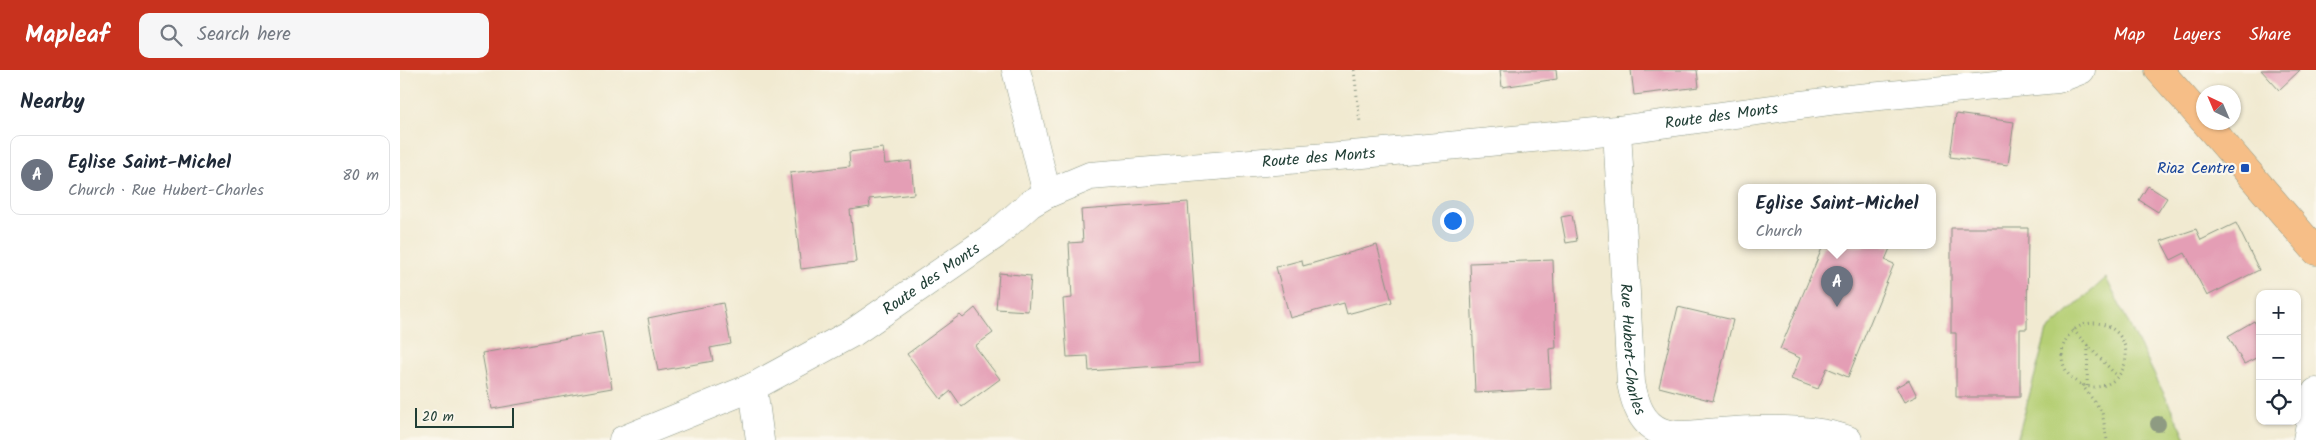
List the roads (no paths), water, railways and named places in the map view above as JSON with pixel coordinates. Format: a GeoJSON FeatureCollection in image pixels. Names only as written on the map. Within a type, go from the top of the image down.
{"type":"FeatureCollection","features":[{"type":"Feature","properties":{"kind":"main road"},"geometry":{"type":"LineString","coordinates":[[2159,70],[2196,113]]}},
{"type":"Feature","properties":{"kind":"main road"},"geometry":{"type":"LineString","coordinates":[[2211,130],[2316,251]]}},
{"type":"Feature","properties":{"kind":"street"},"geometry":{"type":"LineString","coordinates":[[1016,70],[1048,194]]}},
{"type":"Feature","properties":{"kind":"street","name":"Route des Monts"},"geometry":{"type":"LineString","coordinates":[[624,440],[754,386],[854,332],[995,235],[1030,204],[1090,176],[1363,154],[1617,130],[1838,100],[2058,80],[2081,70]]}},
{"type":"Feature","properties":{"kind":"street","name":"Rue Hubert-Charles"},"geometry":{"type":"LineString","coordinates":[[1617,130],[1631,383],[1634,398],[1642,416],[1663,432],[1679,434],[1741,430],[1791,431],[1848,440]]}},
{"type":"Feature","properties":{"kind":"street"},"geometry":{"type":"LineString","coordinates":[[754,386],[760,440]]}},
{"type":"Feature","properties":{"kind":"street"},"geometry":{"type":"LineString","coordinates":[[2307,440],[2316,392]]}},
{"type":"Feature","properties":{"kind":"place","name":"Riaz Centre"},"geometry":{"type":"Point","coordinates":[2245,168]}},
{"type":"Feature","properties":{"kind":"place","name":"Eglise Saint-Michel"},"geometry":{"type":"Point","coordinates":[1837,307]}}]}
